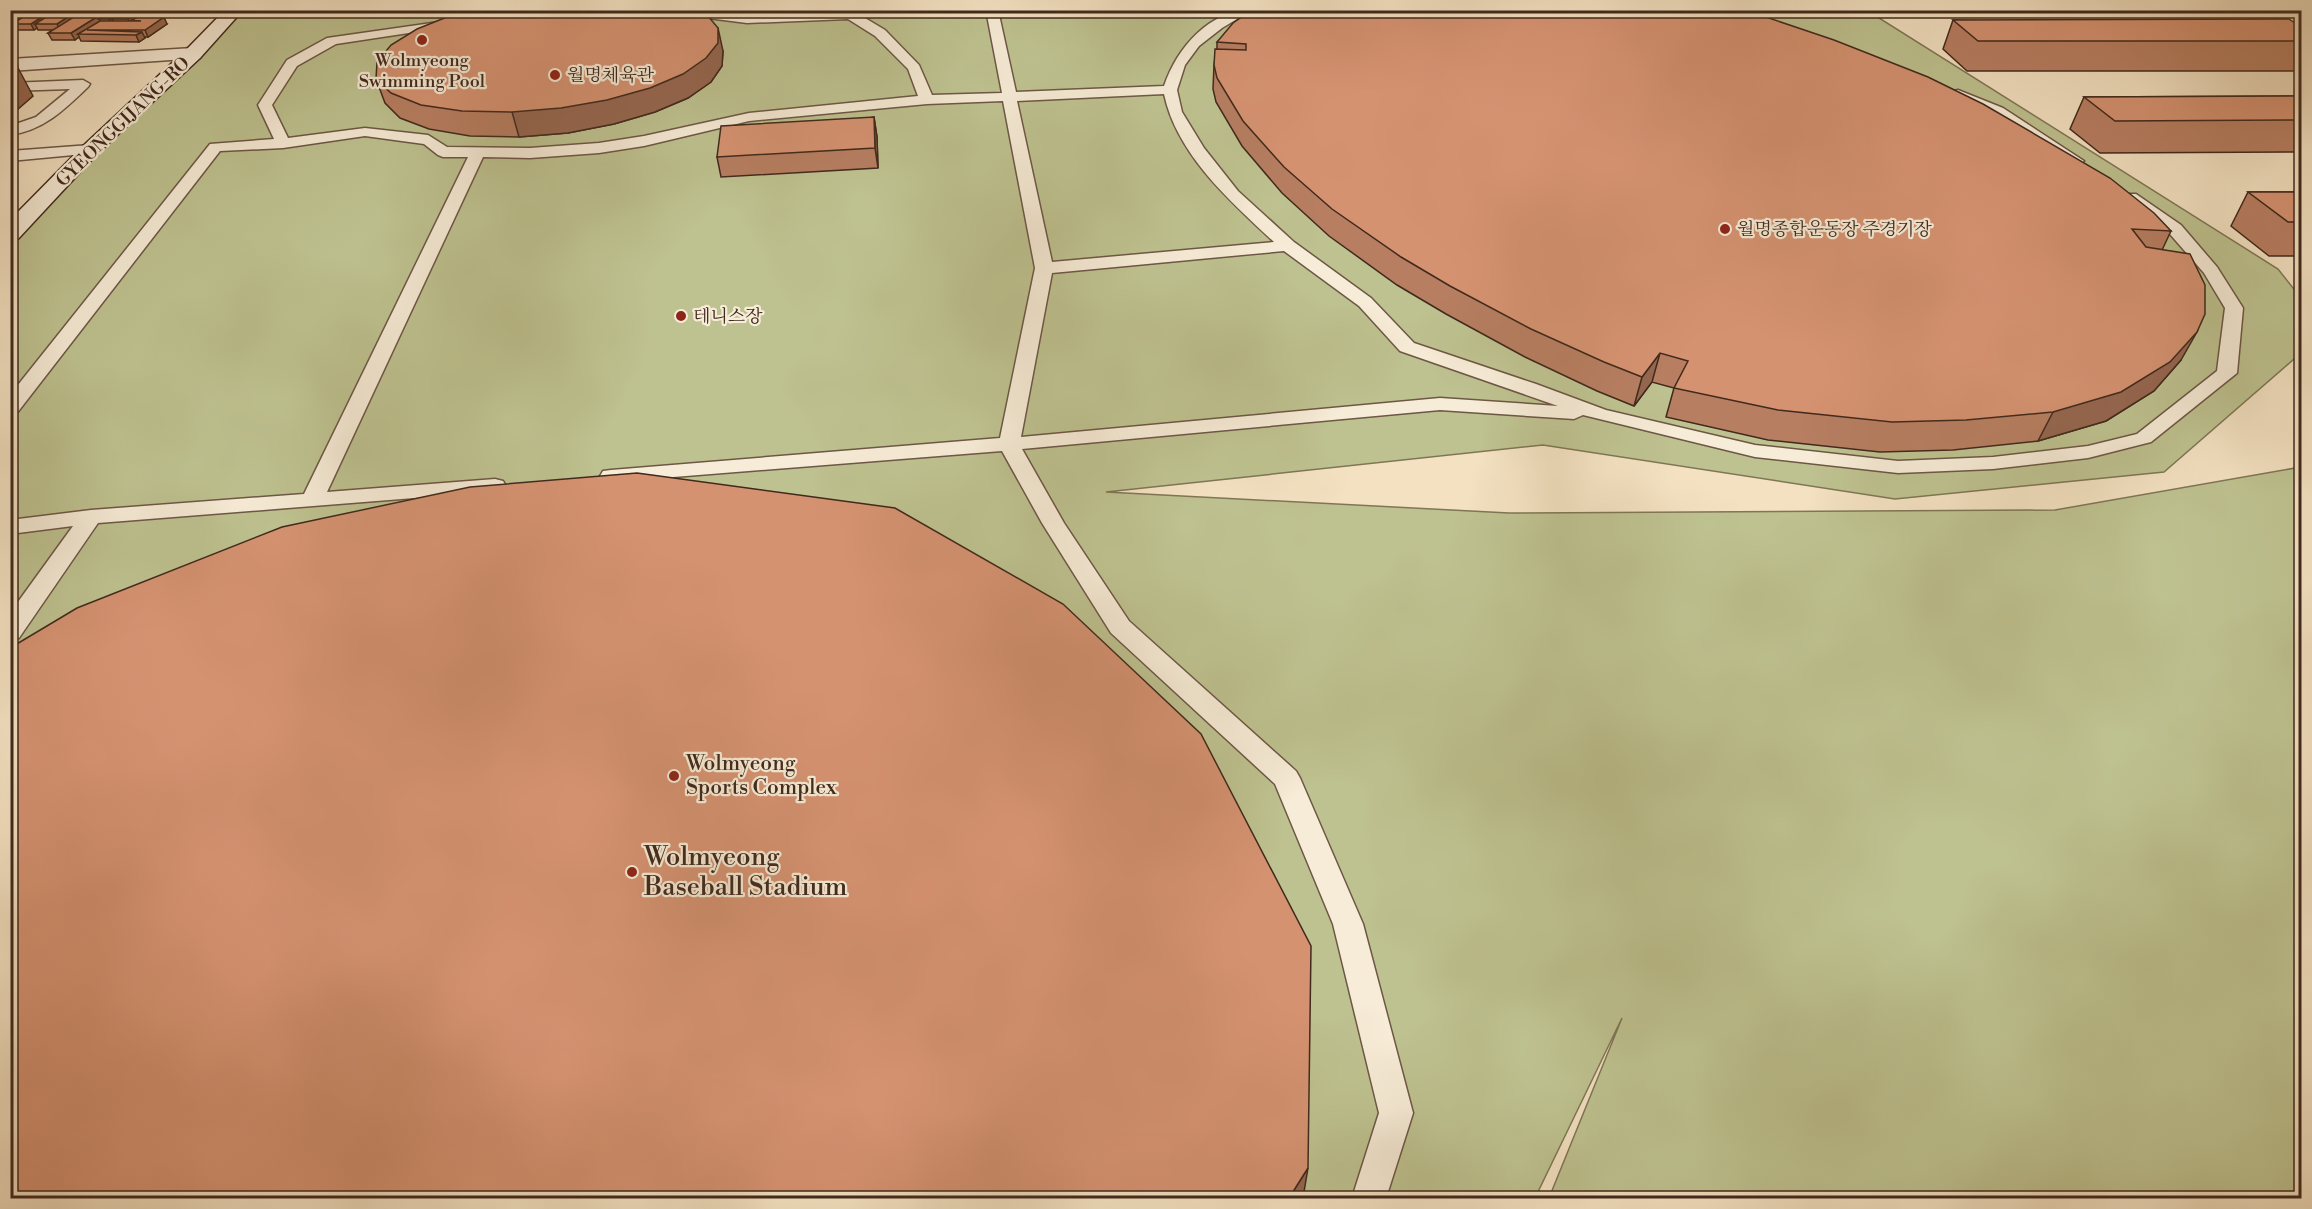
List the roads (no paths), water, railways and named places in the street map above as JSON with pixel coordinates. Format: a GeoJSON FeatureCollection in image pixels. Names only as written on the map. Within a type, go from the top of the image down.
{"type":"FeatureCollection","features":[{"type":"Feature","properties":{"kind":"street","name":"GYEONGGIJANG-RO"},"geometry":{"type":"LineString","coordinates":[[10,234],[90,150],[193,54],[235,10]]}},
{"type":"Feature","properties":{"kind":"street"},"geometry":{"type":"LineString","coordinates":[[2271,10],[2301,28]]}},
{"type":"Feature","properties":{"kind":"street"},"geometry":{"type":"LineString","coordinates":[[10,65],[193,54]]}},
{"type":"Feature","properties":{"kind":"lane"},"geometry":{"type":"LineString","coordinates":[[676,10],[747,19],[851,15],[880,33],[914,68],[927,100]]}},
{"type":"Feature","properties":{"kind":"lane"},"geometry":{"type":"LineString","coordinates":[[992,10],[1044,268],[1009,444],[1053,523],[1120,627],[1286,778],[1348,924],[1396,1113],[1369,1198]]}},
{"type":"Feature","properties":{"kind":"lane"},"geometry":{"type":"LineString","coordinates":[[1246,10],[1217,25],[1194,43],[1178,65],[1170,90],[1175,112],[1197,150],[1232,194],[1288,246],[1365,302],[1407,347],[1529,387],[1600,415],[1755,451],[1898,467],[1992,463],[2088,452],[2144,438],[2227,373],[2234,308],[2211,271],[2175,230],[2112,185]]}},
{"type":"Feature","properties":{"kind":"lane"},"geometry":{"type":"LineString","coordinates":[[283,143],[265,105],[292,63],[332,41],[468,21]]}},
{"type":"Feature","properties":{"kind":"lane"},"geometry":{"type":"LineString","coordinates":[[10,87],[83,84],[42,121],[10,131]]}},
{"type":"Feature","properties":{"kind":"lane"},"geometry":{"type":"LineString","coordinates":[[1944,88],[1998,111],[2094,172]]}},
{"type":"Feature","properties":{"kind":"lane"},"geometry":{"type":"LineString","coordinates":[[10,409],[215,147],[283,143],[365,132],[428,140],[443,152],[530,153],[599,148],[644,141],[749,117],[927,100],[1170,90]]}},
{"type":"Feature","properties":{"kind":"lane"},"geometry":{"type":"LineString","coordinates":[[10,156],[90,150]]}},
{"type":"Feature","properties":{"kind":"lane"},"geometry":{"type":"LineString","coordinates":[[312,500],[478,152]]}},
{"type":"Feature","properties":{"kind":"lane"},"geometry":{"type":"LineString","coordinates":[[1044,268],[1288,246]]}},
{"type":"Feature","properties":{"kind":"lane"},"geometry":{"type":"LineString","coordinates":[[595,478],[1009,444],[1440,404],[1600,415]]}},
{"type":"Feature","properties":{"kind":"lane"},"geometry":{"type":"LineString","coordinates":[[10,527],[91,517],[513,484]]}},
{"type":"Feature","properties":{"kind":"lane"},"geometry":{"type":"LineString","coordinates":[[10,632],[91,517]]}},
{"type":"Feature","properties":{"kind":"place","name":"Wolmyeong Swimming Pool"},"geometry":{"type":"Point","coordinates":[422,40]}},
{"type":"Feature","properties":{"kind":"place","name":"월명체육관"},"geometry":{"type":"Point","coordinates":[555,75]}},
{"type":"Feature","properties":{"kind":"place","name":"월명종합운동장 주경기장"},"geometry":{"type":"Point","coordinates":[1725,229]}},
{"type":"Feature","properties":{"kind":"place","name":"테니스장"},"geometry":{"type":"Point","coordinates":[681,316]}},
{"type":"Feature","properties":{"kind":"place","name":"Wolmyeong Sports Complex"},"geometry":{"type":"Point","coordinates":[674,776]}},
{"type":"Feature","properties":{"kind":"place","name":"Wolmyeong Baseball Stadium"},"geometry":{"type":"Point","coordinates":[632,872]}}]}
